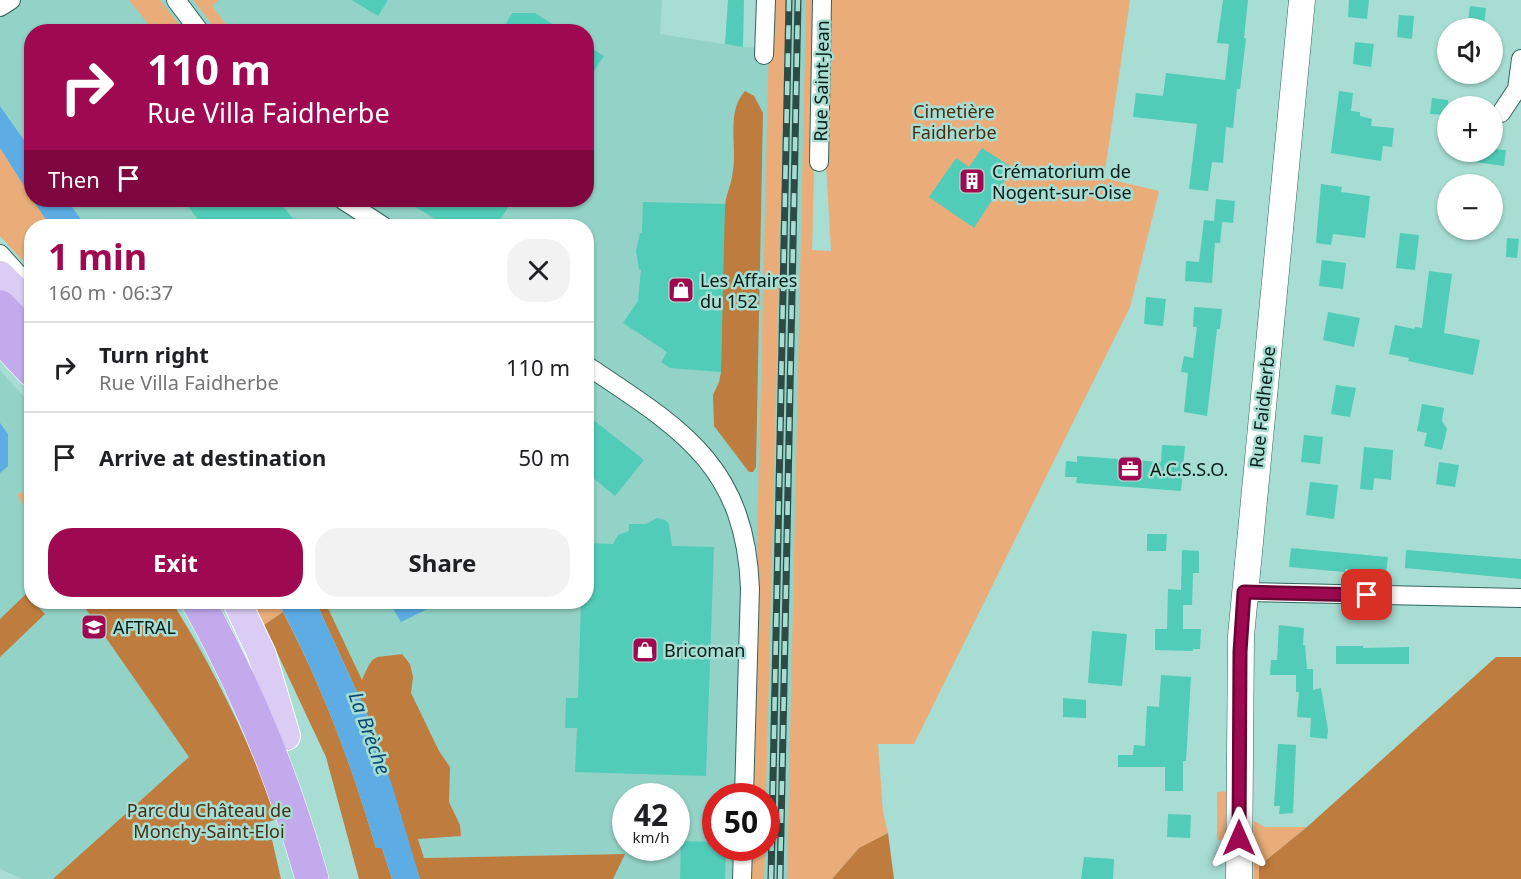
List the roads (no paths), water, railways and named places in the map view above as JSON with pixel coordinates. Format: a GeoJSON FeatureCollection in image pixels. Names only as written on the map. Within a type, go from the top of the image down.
{"type":"FeatureCollection","features":[{"type":"Feature","properties":{"kind":"highway"},"geometry":{"type":"LineString","coordinates":[[0,307],[24,332]]}},
{"type":"Feature","properties":{"kind":"highway"},"geometry":{"type":"LineString","coordinates":[[0,336],[24,362]]}},
{"type":"Feature","properties":{"kind":"highway"},"geometry":{"type":"LineString","coordinates":[[0,353],[24,376]]}},
{"type":"Feature","properties":{"kind":"highway"},"geometry":{"type":"LineString","coordinates":[[202,609],[227,657],[261,732],[297,826],[312,879]]}},
{"type":"Feature","properties":{"kind":"highway"},"geometry":{"type":"LineString","coordinates":[[227,609],[258,671],[286,736],[318,821],[335,879]]}},
{"type":"Feature","properties":{"kind":"main road","name":"Rue Faidherbe"},"geometry":{"type":"LineString","coordinates":[[1239,879],[1240,652],[1244,592],[1302,0]]}},
{"type":"Feature","properties":{"kind":"main road"},"geometry":{"type":"LineString","coordinates":[[0,274],[24,299]]}},
{"type":"Feature","properties":{"kind":"main road"},"geometry":{"type":"LineString","coordinates":[[240,609],[262,655],[286,736]]}},
{"type":"Feature","properties":{"kind":"street"},"geometry":{"type":"LineString","coordinates":[[176,0],[194,24]]}},
{"type":"Feature","properties":{"kind":"street"},"geometry":{"type":"LineString","coordinates":[[764,54],[766,0]]}},
{"type":"Feature","properties":{"kind":"street","name":"Rue Saint-Jean"},"geometry":{"type":"LineString","coordinates":[[819,162],[822,0]]}},
{"type":"Feature","properties":{"kind":"street"},"geometry":{"type":"LineString","coordinates":[[1503,110],[1516,89],[1521,59]]}},
{"type":"Feature","properties":{"kind":"street"},"geometry":{"type":"LineString","coordinates":[[354,207],[372,219]]}},
{"type":"Feature","properties":{"kind":"street"},"geometry":{"type":"LineString","coordinates":[[0,254],[24,281]]}},
{"type":"Feature","properties":{"kind":"street"},"geometry":{"type":"LineString","coordinates":[[594,370],[658,414],[690,440],[723,483],[741,523],[748,558],[750,588],[744,783]]}},
{"type":"Feature","properties":{"kind":"street"},"geometry":{"type":"LineString","coordinates":[[1244,592],[1521,598]]}},
{"type":"Feature","properties":{"kind":"street"},"geometry":{"type":"LineString","coordinates":[[742,879],[743,861]]}},
{"type":"Feature","properties":{"kind":"water"},"geometry":{"type":"Polygon","coordinates":[[[0,106],[24,140],[24,186],[0,148],[0,106]]]}},
{"type":"Feature","properties":{"kind":"water"},"geometry":{"type":"Polygon","coordinates":[[[38,207],[72,207],[81,219],[45,219],[38,207]]]}},
{"type":"Feature","properties":{"kind":"water"},"geometry":{"type":"Polygon","coordinates":[[[0,423],[8,434],[8,466],[0,473],[0,423]]]}},
{"type":"Feature","properties":{"kind":"water","name":"La Brèche"},"geometry":{"type":"Polygon","coordinates":[[[282,609],[319,609],[367,714],[392,785],[420,879],[392,879],[382,848],[376,848],[333,722],[282,609]]]}},
{"type":"Feature","properties":{"kind":"water"},"geometry":{"type":"Polygon","coordinates":[[[393,609],[428,609],[401,622],[393,609]]]}},
{"type":"Feature","properties":{"kind":"railway"},"geometry":{"type":"LineString","coordinates":[[771,879],[789,0]]}},
{"type":"Feature","properties":{"kind":"railway"},"geometry":{"type":"LineString","coordinates":[[780,879],[798,0]]}},
{"type":"Feature","properties":{"kind":"place","name":"Crématorium de Nogent-sur-Oise"},"geometry":{"type":"Point","coordinates":[972,181]}},
{"type":"Feature","properties":{"kind":"place","name":"Les Affaires du 152"},"geometry":{"type":"Point","coordinates":[681,290]}},
{"type":"Feature","properties":{"kind":"place","name":"A.C.S.S.O."},"geometry":{"type":"Point","coordinates":[1130,469]}},
{"type":"Feature","properties":{"kind":"place","name":"AFTRAL"},"geometry":{"type":"Point","coordinates":[94,627]}},
{"type":"Feature","properties":{"kind":"place","name":"Bricoman"},"geometry":{"type":"Point","coordinates":[645,650]}},
{"type":"Feature","properties":{"kind":"park label","name":"Cimetière Faidherbe"},"geometry":{"type":"Point","coordinates":[954,121]}},
{"type":"Feature","properties":{"kind":"park label","name":"Parc du Château de Monchy-Saint-Eloi"},"geometry":{"type":"Point","coordinates":[209,820]}}]}
